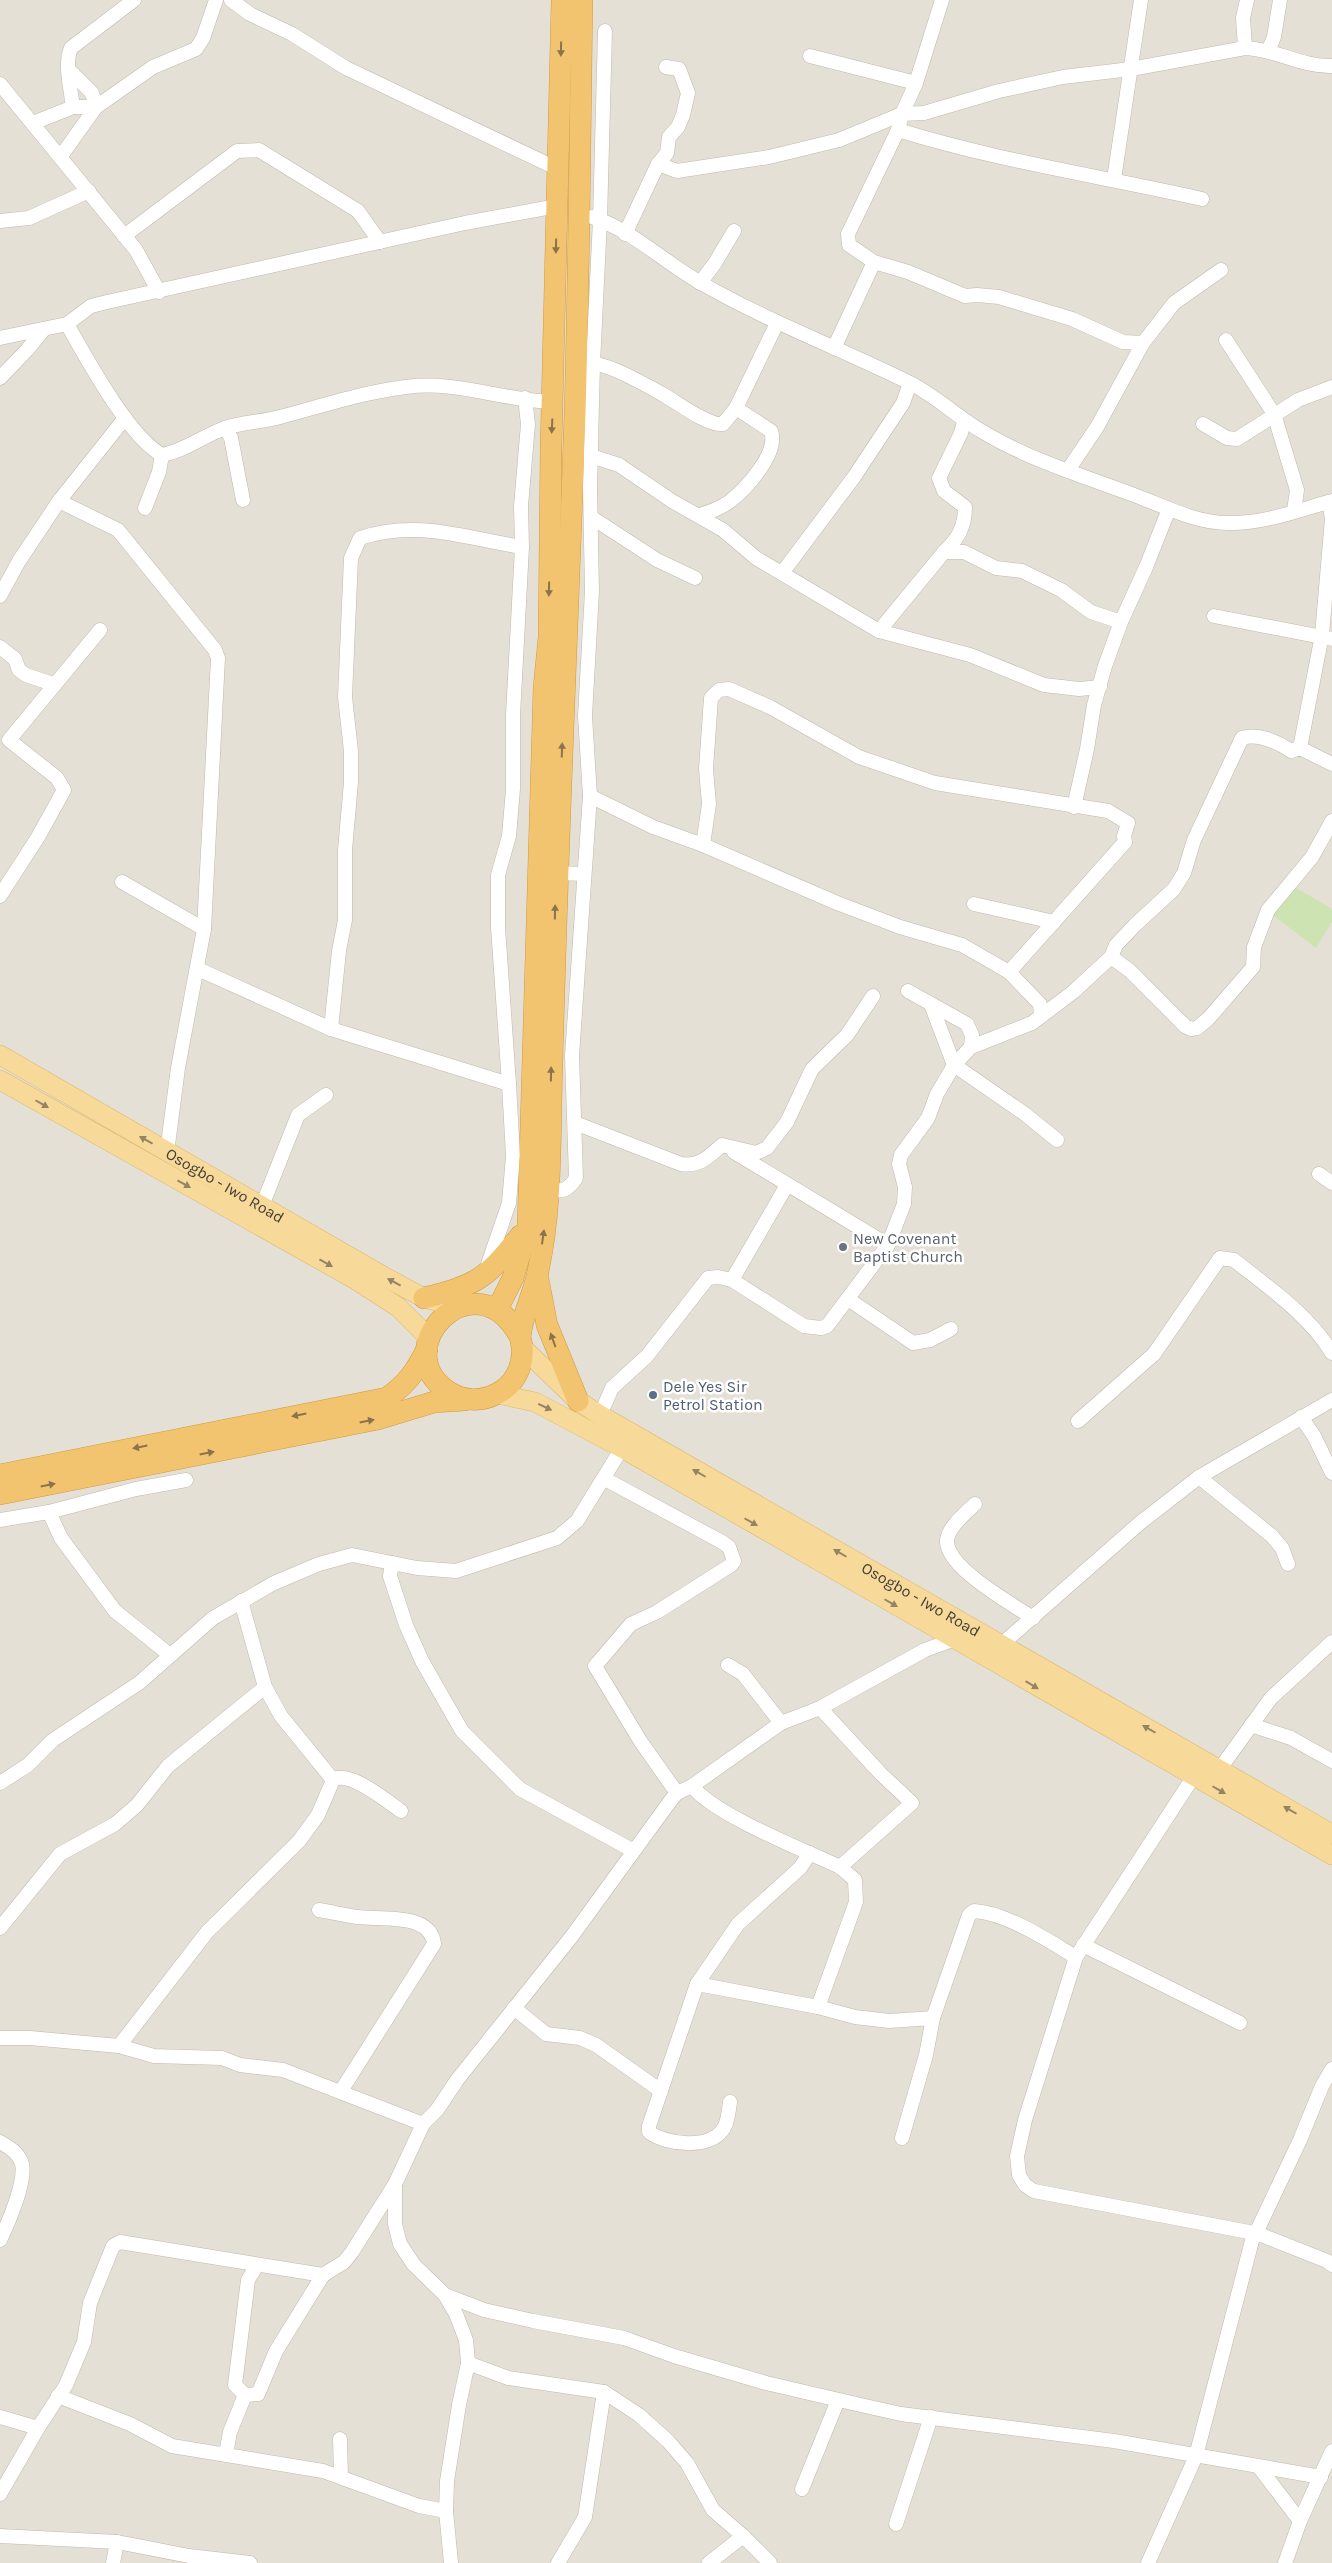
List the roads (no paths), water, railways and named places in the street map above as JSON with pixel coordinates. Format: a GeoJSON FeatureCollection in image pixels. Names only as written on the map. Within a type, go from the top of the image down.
{"type":"FeatureCollection","features":[{"type":"Feature","properties":{"kind":"highway"},"geometry":{"type":"LineString","coordinates":[[0,1494],[378,1419],[434,1402],[473,1400],[498,1394],[509,1385],[517,1374],[522,1361],[521,1341],[537,1276],[549,1190],[556,873],[554,686],[549,637],[556,206],[562,0]]}},
{"type":"Feature","properties":{"kind":"highway"},"geometry":{"type":"LineString","coordinates":[[497,1310],[513,1278],[528,1226],[554,686],[581,486],[580,214],[582,0]]}},
{"type":"Feature","properties":{"kind":"highway"},"geometry":{"type":"LineString","coordinates":[[424,1298],[462,1289],[483,1278],[502,1259],[528,1226]]}},
{"type":"Feature","properties":{"kind":"highway"},"geometry":{"type":"LineString","coordinates":[[537,1276],[547,1325],[578,1402]]}},
{"type":"Feature","properties":{"kind":"highway"},"geometry":{"type":"LineString","coordinates":[[0,1475],[387,1398],[406,1385],[416,1372],[438,1322],[455,1306],[476,1304],[497,1310],[513,1323],[521,1341]]}},
{"type":"Feature","properties":{"kind":"highway"},"geometry":{"type":"LineString","coordinates":[[428,1344],[428,1364],[434,1378],[445,1389],[458,1397],[473,1400]]}},
{"type":"Feature","properties":{"kind":"main road","name":"Osogbo - Iwo Road"},"geometry":{"type":"LineString","coordinates":[[0,1056],[424,1298],[455,1306]]}},
{"type":"Feature","properties":{"kind":"main road","name":"Osogbo - Iwo Road"},"geometry":{"type":"LineString","coordinates":[[0,1080],[356,1280],[398,1307],[428,1344]]}},
{"type":"Feature","properties":{"kind":"main road","name":"Osogbo - Iwo Road"},"geometry":{"type":"LineString","coordinates":[[521,1341],[578,1402],[1332,1834]]}},
{"type":"Feature","properties":{"kind":"main road","name":"Osogbo - Iwo Road"},"geometry":{"type":"LineString","coordinates":[[498,1394],[535,1402],[622,1448],[1332,1855]]}},
{"type":"Feature","properties":{"kind":"street"},"geometry":{"type":"LineString","coordinates":[[73,107],[69,53],[74,43],[134,0]]}},
{"type":"Feature","properties":{"kind":"street"},"geometry":{"type":"LineString","coordinates":[[61,156],[96,107],[153,67],[196,49],[203,38],[216,0]]}},
{"type":"Feature","properties":{"kind":"street"},"geometry":{"type":"LineString","coordinates":[[231,0],[250,14],[292,34],[346,68],[558,169]]}},
{"type":"Feature","properties":{"kind":"street"},"geometry":{"type":"LineString","coordinates":[[942,0],[916,83],[902,114],[898,130],[848,234],[849,245],[874,262],[908,272],[965,296],[977,294],[999,297],[1072,318],[1123,342],[1143,343]]}},
{"type":"Feature","properties":{"kind":"street"},"geometry":{"type":"LineString","coordinates":[[1114,179],[1141,0]]}},
{"type":"Feature","properties":{"kind":"street"},"geometry":{"type":"LineString","coordinates":[[1245,48],[1244,18],[1247,0]]}},
{"type":"Feature","properties":{"kind":"street"},"geometry":{"type":"LineString","coordinates":[[1268,51],[1274,36],[1280,0]]}},
{"type":"Feature","properties":{"kind":"street"},"geometry":{"type":"LineString","coordinates":[[549,1190],[562,1191],[569,1188],[576,1178],[572,1056],[590,796],[585,716],[592,591],[591,517],[581,486],[591,456],[605,31]]}},
{"type":"Feature","properties":{"kind":"street"},"geometry":{"type":"LineString","coordinates":[[658,164],[677,171],[769,157],[839,140],[902,114],[924,113],[999,91],[1063,77],[1131,68],[1245,48],[1268,51],[1316,66],[1332,66]]}},
{"type":"Feature","properties":{"kind":"street"},"geometry":{"type":"LineString","coordinates":[[810,56],[916,83]]}},
{"type":"Feature","properties":{"kind":"street"},"geometry":{"type":"LineString","coordinates":[[625,234],[658,164],[667,153],[669,138],[678,127],[684,115],[688,92],[679,69],[666,67]]}},
{"type":"Feature","properties":{"kind":"street"},"geometry":{"type":"LineString","coordinates":[[69,70],[92,94],[96,107]]}},
{"type":"Feature","properties":{"kind":"street"},"geometry":{"type":"LineString","coordinates":[[0,84],[61,156],[136,250],[159,292]]}},
{"type":"Feature","properties":{"kind":"street"},"geometry":{"type":"LineString","coordinates":[[33,123],[73,107],[96,107]]}},
{"type":"Feature","properties":{"kind":"street"},"geometry":{"type":"LineString","coordinates":[[898,130],[954,147],[1029,165],[1114,179],[1202,199]]}},
{"type":"Feature","properties":{"kind":"street"},"geometry":{"type":"LineString","coordinates":[[124,236],[237,151],[259,150],[358,211],[380,242]]}},
{"type":"Feature","properties":{"kind":"street"},"geometry":{"type":"LineString","coordinates":[[0,221],[29,218],[89,191]]}},
{"type":"Feature","properties":{"kind":"street"},"geometry":{"type":"LineString","coordinates":[[0,338],[67,324],[91,306],[380,242],[556,206]]}},
{"type":"Feature","properties":{"kind":"street"},"geometry":{"type":"LineString","coordinates":[[580,214],[600,220],[700,283],[776,323],[910,383],[940,402],[964,422],[998,441],[1169,509],[1208,521],[1227,524],[1249,522],[1331,502],[1327,637],[1300,748]]}},
{"type":"Feature","properties":{"kind":"street"},"geometry":{"type":"LineString","coordinates":[[700,283],[715,263],[734,231]]}},
{"type":"Feature","properties":{"kind":"street"},"geometry":{"type":"LineString","coordinates":[[834,348],[874,262]]}},
{"type":"Feature","properties":{"kind":"street"},"geometry":{"type":"LineString","coordinates":[[1068,470],[1097,427],[1143,343],[1174,303],[1221,270]]}},
{"type":"Feature","properties":{"kind":"street"},"geometry":{"type":"LineString","coordinates":[[593,363],[605,365],[655,390],[711,423],[723,424],[736,408],[776,323]]}},
{"type":"Feature","properties":{"kind":"street"},"geometry":{"type":"LineString","coordinates":[[67,324],[93,370],[125,418],[153,450],[162,456],[173,453],[225,428],[406,386],[435,384],[553,402]]}},
{"type":"Feature","properties":{"kind":"street"},"geometry":{"type":"LineString","coordinates":[[0,378],[27,350],[44,328]]}},
{"type":"Feature","properties":{"kind":"street"},"geometry":{"type":"LineString","coordinates":[[1226,340],[1274,414],[1297,490],[1294,510]]}},
{"type":"Feature","properties":{"kind":"street"},"geometry":{"type":"LineString","coordinates":[[1123,342],[1128,353],[1130,367]]}},
{"type":"Feature","properties":{"kind":"street"},"geometry":{"type":"LineString","coordinates":[[782,573],[854,477],[903,403],[910,383]]}},
{"type":"Feature","properties":{"kind":"street"},"geometry":{"type":"LineString","coordinates":[[1202,424],[1227,438],[1237,440],[1298,400],[1332,387]]}},
{"type":"Feature","properties":{"kind":"street"},"geometry":{"type":"LineString","coordinates":[[483,1278],[509,1203],[513,1156],[498,927],[498,876],[509,836],[513,789],[513,715],[522,547],[521,506],[528,424],[525,398]]}},
{"type":"Feature","properties":{"kind":"street"},"geometry":{"type":"LineString","coordinates":[[700,515],[730,501],[761,468],[773,444],[771,431],[736,408]]}},
{"type":"Feature","properties":{"kind":"street"},"geometry":{"type":"LineString","coordinates":[[0,596],[19,560],[59,501],[125,418]]}},
{"type":"Feature","properties":{"kind":"street"},"geometry":{"type":"LineString","coordinates":[[879,631],[960,534],[965,521],[965,507],[944,491],[939,478],[961,433],[964,422]]}},
{"type":"Feature","properties":{"kind":"street"},"geometry":{"type":"LineString","coordinates":[[225,428],[231,438],[243,500]]}},
{"type":"Feature","properties":{"kind":"street"},"geometry":{"type":"LineString","coordinates":[[145,508],[159,472],[162,456]]}},
{"type":"Feature","properties":{"kind":"street"},"geometry":{"type":"LineString","coordinates":[[591,456],[620,465],[672,502],[700,515],[723,530],[756,558],[828,603],[879,631],[970,654],[1044,685],[1079,689],[1100,687]]}},
{"type":"Feature","properties":{"kind":"street"},"geometry":{"type":"LineString","coordinates":[[59,501],[118,530],[215,650],[218,658],[204,929],[198,970],[178,1068],[167,1152]]}},
{"type":"Feature","properties":{"kind":"street"},"geometry":{"type":"LineString","coordinates":[[1074,807],[1088,750],[1094,705],[1120,622],[1146,567],[1169,509]]}},
{"type":"Feature","properties":{"kind":"street"},"geometry":{"type":"LineString","coordinates":[[591,517],[657,560],[695,578]]}},
{"type":"Feature","properties":{"kind":"street"},"geometry":{"type":"LineString","coordinates":[[331,1030],[345,920],[345,850],[352,782],[351,751],[344,697],[351,558],[354,547],[360,538],[381,531],[406,528],[522,547]]}},
{"type":"Feature","properties":{"kind":"street"},"geometry":{"type":"LineString","coordinates":[[944,552],[964,552],[996,568],[1022,571],[1061,590],[1092,612],[1120,622]]}},
{"type":"Feature","properties":{"kind":"street"},"geometry":{"type":"LineString","coordinates":[[1214,616],[1327,637]]}},
{"type":"Feature","properties":{"kind":"street"},"geometry":{"type":"LineString","coordinates":[[0,896],[38,837],[64,790],[57,778],[9,740],[53,684],[100,630]]}},
{"type":"Feature","properties":{"kind":"street"},"geometry":{"type":"LineString","coordinates":[[0,646],[15,659],[19,670],[26,675],[53,684]]}},
{"type":"Feature","properties":{"kind":"street"},"geometry":{"type":"LineString","coordinates":[[702,845],[709,804],[706,769],[711,698],[719,690],[729,689],[770,707],[859,757],[898,771],[935,783],[1108,811],[1128,822],[1124,836],[1125,842],[1009,972]]}},
{"type":"Feature","properties":{"kind":"street"},"geometry":{"type":"LineString","coordinates":[[600,1415],[612,1388],[647,1356],[708,1278],[718,1276],[732,1280],[804,1326],[821,1328],[827,1326],[888,1245],[904,1204],[905,1188],[899,1164],[901,1155],[928,1118],[936,1094],[954,1065],[971,1047],[1038,1014],[1073,992],[1111,957],[1116,945],[1164,901],[1184,873],[1194,840],[1242,738],[1249,736],[1276,741],[1290,751],[1300,748],[1332,764]]}},
{"type":"Feature","properties":{"kind":"street"},"geometry":{"type":"LineString","coordinates":[[590,796],[653,826],[702,845],[837,904],[900,927],[962,945],[1009,972],[1038,1014]]}},
{"type":"Feature","properties":{"kind":"street"},"geometry":{"type":"LineString","coordinates":[[1111,957],[1129,970],[1186,1026],[1197,1028],[1253,966],[1254,948],[1268,910],[1312,857],[1332,821]]}},
{"type":"Feature","properties":{"kind":"street"},"geometry":{"type":"LineString","coordinates":[[556,873],[584,874]]}},
{"type":"Feature","properties":{"kind":"street"},"geometry":{"type":"LineString","coordinates":[[122,882],[204,929]]}},
{"type":"Feature","properties":{"kind":"street"},"geometry":{"type":"LineString","coordinates":[[974,904],[1054,922]]}},
{"type":"Feature","properties":{"kind":"street"},"geometry":{"type":"LineString","coordinates":[[198,970],[331,1030],[509,1084]]}},
{"type":"Feature","properties":{"kind":"street"},"geometry":{"type":"LineString","coordinates":[[908,991],[932,1007],[949,1013],[967,1024],[972,1035],[971,1047]]}},
{"type":"Feature","properties":{"kind":"street"},"geometry":{"type":"LineString","coordinates":[[722,1145],[756,1153],[767,1148],[787,1122],[812,1069],[847,1035],[873,996]]}},
{"type":"Feature","properties":{"kind":"street"},"geometry":{"type":"LineString","coordinates":[[932,1007],[954,1065],[1025,1114],[1057,1140]]}},
{"type":"Feature","properties":{"kind":"street"},"geometry":{"type":"LineString","coordinates":[[262,1206],[298,1115],[326,1095]]}},
{"type":"Feature","properties":{"kind":"street"},"geometry":{"type":"LineString","coordinates":[[575,1123],[681,1164],[692,1166],[701,1163],[722,1145]]}},
{"type":"Feature","properties":{"kind":"street"},"geometry":{"type":"LineString","coordinates":[[722,1145],[888,1245]]}},
{"type":"Feature","properties":{"kind":"street"},"geometry":{"type":"LineString","coordinates":[[1319,1174],[1332,1184]]}},
{"type":"Feature","properties":{"kind":"street"},"geometry":{"type":"LineString","coordinates":[[732,1280],[787,1185]]}},
{"type":"Feature","properties":{"kind":"street"},"geometry":{"type":"LineString","coordinates":[[1078,1421],[1154,1354],[1220,1258],[1234,1260],[1306,1318],[1321,1335],[1332,1353]]}},
{"type":"Feature","properties":{"kind":"street"},"geometry":{"type":"LineString","coordinates":[[848,1298],[913,1343],[930,1340],[951,1328]]}},
{"type":"Feature","properties":{"kind":"street"},"geometry":{"type":"LineString","coordinates":[[1002,1644],[1142,1522],[1199,1477],[1332,1400]]}},
{"type":"Feature","properties":{"kind":"street"},"geometry":{"type":"LineString","coordinates":[[1301,1417],[1314,1436],[1332,1473]]}},
{"type":"Feature","properties":{"kind":"street"},"geometry":{"type":"LineString","coordinates":[[0,1784],[28,1764],[53,1740],[131,1689],[213,1618],[274,1583],[346,1555],[446,1572],[456,1571],[557,1538],[577,1521],[605,1479],[622,1448]]}},
{"type":"Feature","properties":{"kind":"street"},"geometry":{"type":"LineString","coordinates":[[1199,1477],[1272,1536],[1282,1548],[1288,1564]]}},
{"type":"Feature","properties":{"kind":"street"},"geometry":{"type":"LineString","coordinates":[[605,1479],[722,1542],[729,1547],[734,1560],[731,1565],[657,1612],[631,1624],[597,1661],[595,1666],[641,1742],[677,1793]]}},
{"type":"Feature","properties":{"kind":"street"},"geometry":{"type":"LineString","coordinates":[[0,1520],[49,1512],[136,1489],[186,1480]]}},
{"type":"Feature","properties":{"kind":"street"},"geometry":{"type":"LineString","coordinates":[[975,1504],[950,1532],[947,1541],[951,1553],[968,1572],[1033,1618]]}},
{"type":"Feature","properties":{"kind":"street"},"geometry":{"type":"LineString","coordinates":[[49,1512],[61,1538],[109,1604],[150,1640],[165,1660]]}},
{"type":"Feature","properties":{"kind":"street"},"geometry":{"type":"LineString","coordinates":[[392,1563],[390,1576],[406,1625],[422,1661],[462,1731],[520,1789],[632,1850]]}},
{"type":"Feature","properties":{"kind":"street"},"geometry":{"type":"LineString","coordinates":[[241,1601],[265,1688],[281,1716],[333,1780]]}},
{"type":"Feature","properties":{"kind":"street"},"geometry":{"type":"LineString","coordinates":[[257,2265],[248,2280],[235,2385],[245,2395],[258,2394],[276,2351],[323,2275],[344,2262],[352,2252],[395,2184],[423,2124],[437,2110],[457,2080],[572,1936],[632,1850],[677,1793],[692,1786],[723,1761],[781,1723],[820,1708],[925,1650],[955,1639]]}},
{"type":"Feature","properties":{"kind":"street"},"geometry":{"type":"LineString","coordinates":[[1220,1770],[1271,1698],[1332,1642]]}},
{"type":"Feature","properties":{"kind":"street"},"geometry":{"type":"LineString","coordinates":[[728,1665],[743,1674],[781,1723]]}},
{"type":"Feature","properties":{"kind":"street"},"geometry":{"type":"LineString","coordinates":[[0,1928],[60,1854],[115,1824],[137,1805],[168,1766],[265,1688]]}},
{"type":"Feature","properties":{"kind":"street"},"geometry":{"type":"LineString","coordinates":[[820,1708],[881,1774],[912,1803],[840,1867]]}},
{"type":"Feature","properties":{"kind":"street"},"geometry":{"type":"LineString","coordinates":[[1251,1725],[1291,1738],[1332,1761]]}},
{"type":"Feature","properties":{"kind":"street"},"geometry":{"type":"LineString","coordinates":[[1194,1776],[1076,1957],[1025,2120],[1017,2156],[1019,2176],[1025,2186],[1034,2191],[1255,2233],[1332,2265]]}},
{"type":"Feature","properties":{"kind":"street"},"geometry":{"type":"LineString","coordinates":[[333,1780],[344,1777],[363,1785],[401,1811]]}},
{"type":"Feature","properties":{"kind":"street"},"geometry":{"type":"LineString","coordinates":[[119,2046],[207,1932],[299,1841],[318,1815],[333,1780]]}},
{"type":"Feature","properties":{"kind":"street"},"geometry":{"type":"LineString","coordinates":[[692,1786],[698,1794],[726,1812],[840,1867],[855,1880],[856,1902],[818,2007]]}},
{"type":"Feature","properties":{"kind":"street"},"geometry":{"type":"LineString","coordinates":[[730,2102],[724,2128],[717,2136],[707,2141],[680,2142],[663,2139],[649,2132],[649,2126],[697,1984],[738,1924],[800,1868],[810,1853]]}},
{"type":"Feature","properties":{"kind":"street"},"geometry":{"type":"LineString","coordinates":[[319,1910],[357,1917],[392,1917],[406,1920],[430,1931],[434,1938],[434,1944],[341,2091]]}},
{"type":"Feature","properties":{"kind":"street"},"geometry":{"type":"LineString","coordinates":[[902,2138],[926,2055],[933,2018],[969,1915],[974,1911],[1008,1921],[1034,1933],[1076,1957]]}},
{"type":"Feature","properties":{"kind":"street"},"geometry":{"type":"LineString","coordinates":[[1083,1945],[1240,2023]]}},
{"type":"Feature","properties":{"kind":"street"},"geometry":{"type":"LineString","coordinates":[[697,1984],[818,2007],[855,2017],[889,2020],[933,2018]]}},
{"type":"Feature","properties":{"kind":"street"},"geometry":{"type":"LineString","coordinates":[[514,2008],[546,2034],[580,2038],[596,2046],[661,2092]]}},
{"type":"Feature","properties":{"kind":"street"},"geometry":{"type":"LineString","coordinates":[[0,2038],[30,2038],[119,2046],[154,2056],[222,2058],[240,2065],[283,2070],[423,2124]]}},
{"type":"Feature","properties":{"kind":"street"},"geometry":{"type":"LineString","coordinates":[[1148,2563],[1196,2456],[1255,2233],[1300,2140],[1322,2086],[1332,2069]]}},
{"type":"Feature","properties":{"kind":"street"},"geometry":{"type":"LineString","coordinates":[[0,2142],[15,2152],[22,2165],[15,2204],[0,2240]]}},
{"type":"Feature","properties":{"kind":"street"},"geometry":{"type":"LineString","coordinates":[[395,2184],[395,2224],[400,2244],[414,2265],[445,2295],[456,2314],[466,2340],[468,2363],[451,2454],[446,2511],[451,2563]]}},
{"type":"Feature","properties":{"kind":"street"},"geometry":{"type":"LineString","coordinates":[[0,2494],[38,2428],[66,2386],[84,2342],[90,2303],[113,2246],[120,2242],[323,2275]]}},
{"type":"Feature","properties":{"kind":"street"},"geometry":{"type":"LineString","coordinates":[[445,2295],[484,2310],[624,2338],[674,2356],[790,2390],[901,2414],[1114,2441],[1321,2477]]}},
{"type":"Feature","properties":{"kind":"street"},"geometry":{"type":"LineString","coordinates":[[468,2363],[508,2378],[604,2392],[639,2415],[668,2441],[686,2463],[714,2510],[770,2563]]}},
{"type":"Feature","properties":{"kind":"street"},"geometry":{"type":"LineString","coordinates":[[558,2563],[585,2517],[604,2392]]}},
{"type":"Feature","properties":{"kind":"street"},"geometry":{"type":"LineString","coordinates":[[226,2454],[230,2432],[245,2395]]}},
{"type":"Feature","properties":{"kind":"street"},"geometry":{"type":"LineString","coordinates":[[58,2396],[130,2424],[172,2446],[323,2471],[419,2506],[446,2511]]}},
{"type":"Feature","properties":{"kind":"street"},"geometry":{"type":"LineString","coordinates":[[802,2489],[838,2400]]}},
{"type":"Feature","properties":{"kind":"street"},"geometry":{"type":"LineString","coordinates":[[896,2524],[931,2417]]}},
{"type":"Feature","properties":{"kind":"street"},"geometry":{"type":"LineString","coordinates":[[0,2418],[38,2428]]}},
{"type":"Feature","properties":{"kind":"street"},"geometry":{"type":"LineString","coordinates":[[340,2439],[341,2477]]}},
{"type":"Feature","properties":{"kind":"street"},"geometry":{"type":"LineString","coordinates":[[1285,2563],[1300,2521],[1332,2452]]}},
{"type":"Feature","properties":{"kind":"street"},"geometry":{"type":"LineString","coordinates":[[1259,2467],[1300,2521]]}},
{"type":"Feature","properties":{"kind":"street"},"geometry":{"type":"LineString","coordinates":[[0,2536],[117,2542],[189,2556],[250,2563]]}},
{"type":"Feature","properties":{"kind":"street"},"geometry":{"type":"LineString","coordinates":[[709,2563],[743,2536]]}},
{"type":"Feature","properties":{"kind":"street"},"geometry":{"type":"LineString","coordinates":[[113,2563],[117,2542]]}},
{"type":"Feature","properties":{"kind":"place","name":"New Covenant Baptist Church"},"geometry":{"type":"Point","coordinates":[843,1247]}},
{"type":"Feature","properties":{"kind":"place","name":"Dele Yes Sir Petrol Station"},"geometry":{"type":"Point","coordinates":[653,1395]}}]}
